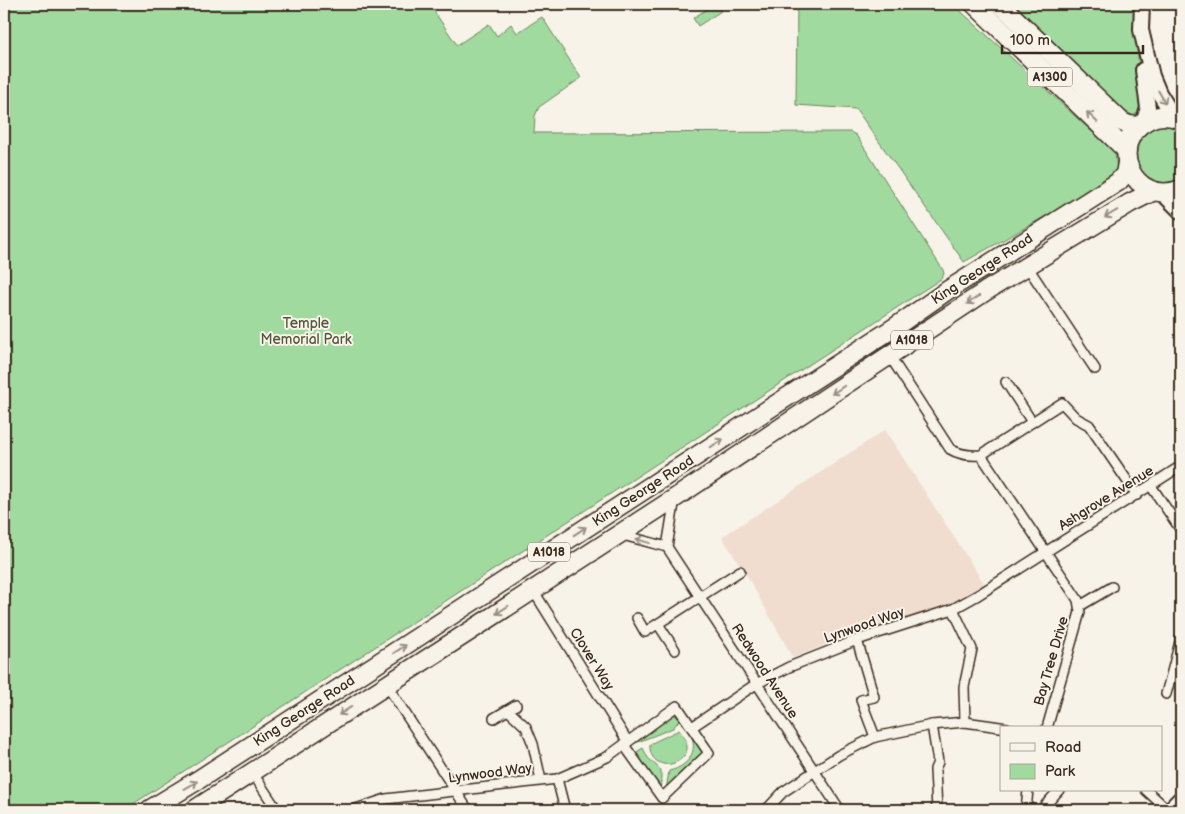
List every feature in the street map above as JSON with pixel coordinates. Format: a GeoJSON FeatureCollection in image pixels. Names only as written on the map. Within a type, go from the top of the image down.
{"type":"FeatureCollection","features":[{"type":"Feature","properties":{"kind":"highway","name":"A1300"},"geometry":{"type":"LineString","coordinates":[[974,4],[1127,157]]}},
{"type":"Feature","properties":{"kind":"highway","name":"A1300"},"geometry":{"type":"LineString","coordinates":[[1000,4],[1122,122],[1128,125],[1141,125]]}},
{"type":"Feature","properties":{"kind":"highway"},"geometry":{"type":"LineString","coordinates":[[1141,125],[1152,118],[1163,116],[1178,118]]}},
{"type":"Feature","properties":{"kind":"highway","name":"King George Road"},"geometry":{"type":"LineString","coordinates":[[149,810],[374,666],[978,271],[1118,182],[1124,174],[1129,142],[1141,125]]}},
{"type":"Feature","properties":{"kind":"highway"},"geometry":{"type":"LineString","coordinates":[[1127,157],[1132,173],[1137,181],[1159,192]]}},
{"type":"Feature","properties":{"kind":"highway","name":"King George Road"},"geometry":{"type":"LineString","coordinates":[[194,810],[620,534],[889,355],[1027,266],[1130,203],[1159,192],[1181,190]]}},
{"type":"Feature","properties":{"kind":"highway"},"geometry":{"type":"LineString","coordinates":[[898,325],[910,342]]}},
{"type":"Feature","properties":{"kind":"highway"},"geometry":{"type":"LineString","coordinates":[[662,478],[675,498]]}},
{"type":"Feature","properties":{"kind":"highway"},"geometry":{"type":"LineString","coordinates":[[606,514],[620,534]]}},
{"type":"Feature","properties":{"kind":"highway"},"geometry":{"type":"LineString","coordinates":[[374,666],[386,684]]}},
{"type":"Feature","properties":{"kind":"main road"},"geometry":{"type":"LineString","coordinates":[[1159,192],[1181,212]]}},
{"type":"Feature","properties":{"kind":"street"},"geometry":{"type":"LineString","coordinates":[[1141,125],[1147,113],[1148,102],[1140,40],[1142,4]]}},
{"type":"Feature","properties":{"kind":"street"},"geometry":{"type":"LineString","coordinates":[[1141,30],[1155,85],[1159,94],[1178,118]]}},
{"type":"Feature","properties":{"kind":"street"},"geometry":{"type":"LineString","coordinates":[[1027,266],[1095,369]]}},
{"type":"Feature","properties":{"kind":"street"},"geometry":{"type":"LineString","coordinates":[[889,355],[950,449],[957,453],[969,456],[981,455],[1062,403],[1076,418],[1089,425],[1137,495]]}},
{"type":"Feature","properties":{"kind":"street"},"geometry":{"type":"LineString","coordinates":[[1006,382],[1032,422]]}},
{"type":"Feature","properties":{"kind":"street","name":"Bay Tree Drive"},"geometry":{"type":"LineString","coordinates":[[981,455],[1078,600],[1080,606],[1048,726]]}},
{"type":"Feature","properties":{"kind":"street","name":"Ashgrove Avenue"},"geometry":{"type":"LineString","coordinates":[[1046,552],[1181,466]]}},
{"type":"Feature","properties":{"kind":"street"},"geometry":{"type":"LineString","coordinates":[[1151,486],[1181,530]]}},
{"type":"Feature","properties":{"kind":"street"},"geometry":{"type":"LineString","coordinates":[[620,534],[668,547],[675,498]]}},
{"type":"Feature","properties":{"kind":"street","name":"Redwood Avenue"},"geometry":{"type":"LineString","coordinates":[[668,547],[840,810]]}},
{"type":"Feature","properties":{"kind":"street","name":"Lynwood Way"},"geometry":{"type":"LineString","coordinates":[[692,727],[756,684],[789,667],[857,640],[953,609],[1046,552]]}},
{"type":"Feature","properties":{"kind":"street"},"geometry":{"type":"LineString","coordinates":[[636,618],[645,632],[740,571]]}},
{"type":"Feature","properties":{"kind":"street"},"geometry":{"type":"LineString","coordinates":[[1080,606],[1112,587]]}},
{"type":"Feature","properties":{"kind":"street","name":"Clover Way"},"geometry":{"type":"LineString","coordinates":[[533,590],[626,743]]}},
{"type":"Feature","properties":{"kind":"street"},"geometry":{"type":"LineString","coordinates":[[953,609],[972,649],[964,687],[965,722]]}},
{"type":"Feature","properties":{"kind":"street"},"geometry":{"type":"LineString","coordinates":[[658,624],[675,650]]}},
{"type":"Feature","properties":{"kind":"street"},"geometry":{"type":"LineString","coordinates":[[1166,694],[1181,638]]}},
{"type":"Feature","properties":{"kind":"street"},"geometry":{"type":"LineString","coordinates":[[857,640],[874,697],[861,700],[875,737]]}},
{"type":"Feature","properties":{"kind":"street"},"geometry":{"type":"LineString","coordinates":[[386,684],[468,810]]}},
{"type":"Feature","properties":{"kind":"street"},"geometry":{"type":"LineString","coordinates":[[494,718],[516,705]]}},
{"type":"Feature","properties":{"kind":"street","name":"Lynwood Way"},"geometry":{"type":"LineString","coordinates":[[353,810],[386,798],[557,779],[606,758],[626,743],[677,706],[709,753],[662,798],[626,743]]}},
{"type":"Feature","properties":{"kind":"street"},"geometry":{"type":"LineString","coordinates":[[508,710],[526,727],[533,744],[541,780]]}},
{"type":"Feature","properties":{"kind":"street"},"geometry":{"type":"LineString","coordinates":[[766,810],[782,792],[814,770],[875,737],[932,724],[965,722],[1000,727]]}},
{"type":"Feature","properties":{"kind":"street"},"geometry":{"type":"LineString","coordinates":[[932,724],[938,762],[935,769],[937,810]]}},
{"type":"Feature","properties":{"kind":"street"},"geometry":{"type":"LineString","coordinates":[[252,772],[277,810]]}},
{"type":"Feature","properties":{"kind":"street"},"geometry":{"type":"LineString","coordinates":[[557,779],[566,810]]}},
{"type":"Feature","properties":{"kind":"street"},"geometry":{"type":"LineString","coordinates":[[1026,810],[1028,792]]}},
{"type":"Feature","properties":{"kind":"street"},"geometry":{"type":"LineString","coordinates":[[1041,810],[1057,792]]}},
{"type":"Feature","properties":{"kind":"street"},"geometry":{"type":"LineString","coordinates":[[1148,792],[1168,810],[1181,798]]}},
{"type":"Feature","properties":{"kind":"shaded area"},"geometry":{"type":"Polygon","coordinates":[[[885,430],[985,585],[964,597],[936,609],[842,638],[793,658],[747,576],[722,537],[885,430]]]}},
{"type":"Feature","properties":{"kind":"green space","name":"Temple Memorial Park"},"geometry":{"type":"Polygon","coordinates":[[[4,4],[429,4],[457,45],[489,24],[497,36],[511,24],[517,33],[542,17],[581,78],[539,107],[535,116],[534,133],[850,132],[856,135],[944,274],[941,279],[124,810],[4,810],[4,4]]]}},
{"type":"Feature","properties":{"kind":"green space"},"geometry":{"type":"Polygon","coordinates":[[[704,4],[716,4],[721,11],[698,26],[693,18],[707,9],[704,4]]]}},
{"type":"Feature","properties":{"kind":"green space"},"geometry":{"type":"Polygon","coordinates":[[[797,4],[953,4],[1115,153],[1117,171],[1101,185],[964,262],[856,109],[796,105],[797,4]]]}},
{"type":"Feature","properties":{"kind":"green space"},"geometry":{"type":"Polygon","coordinates":[[[1014,4],[1136,4],[1136,43],[1144,101],[1140,112],[1133,116],[1125,111],[1014,4]]]}},
{"type":"Feature","properties":{"kind":"green space"},"geometry":{"type":"Polygon","coordinates":[[[1161,125],[1171,125],[1181,129],[1181,180],[1167,184],[1155,183],[1145,176],[1139,166],[1137,155],[1139,143],[1147,133],[1161,125]]]}},
{"type":"Feature","properties":{"kind":"green space"},"geometry":{"type":"Polygon","coordinates":[[[673,714],[680,719],[673,728],[633,744],[632,741],[673,714]]]}},
{"type":"Feature","properties":{"kind":"green space"},"geometry":{"type":"Polygon","coordinates":[[[687,728],[689,728],[706,752],[666,790],[669,771],[683,765],[692,755],[693,742],[687,728]]]}},
{"type":"Feature","properties":{"kind":"green space"},"geometry":{"type":"Polygon","coordinates":[[[679,730],[686,740],[686,753],[675,763],[663,764],[657,762],[650,751],[650,744],[679,730]]]}},
{"type":"Feature","properties":{"kind":"green space"},"geometry":{"type":"Polygon","coordinates":[[[643,748],[648,758],[661,770],[661,793],[635,753],[643,748]]]}}]}
